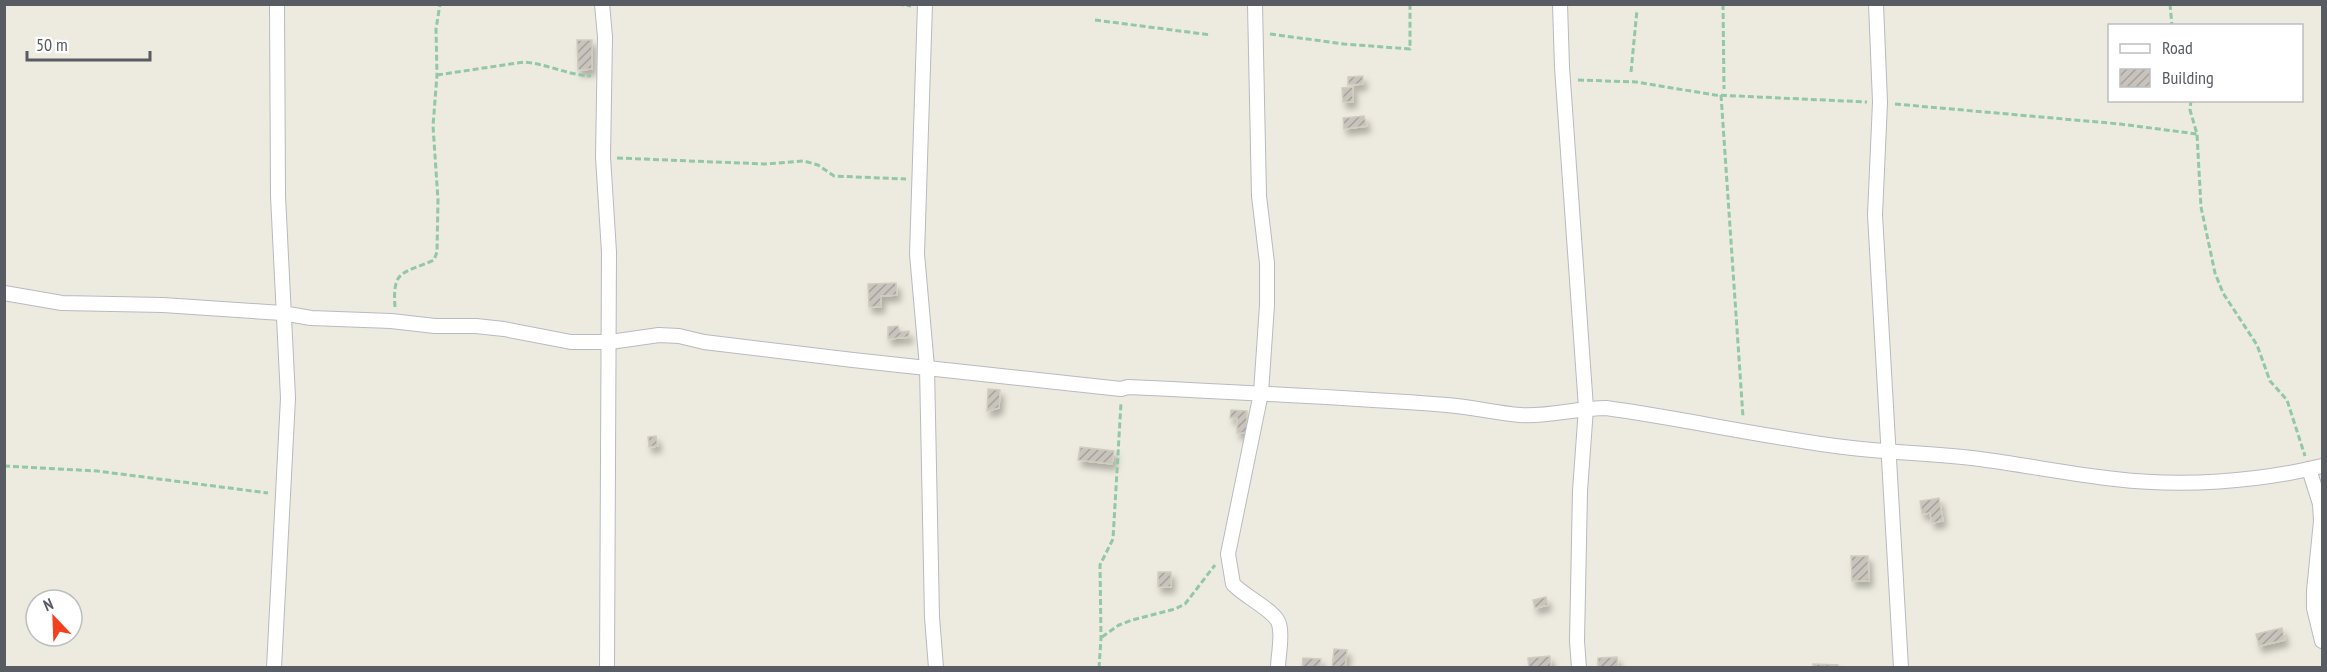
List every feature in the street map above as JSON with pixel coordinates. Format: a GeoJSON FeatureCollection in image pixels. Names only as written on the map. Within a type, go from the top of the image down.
{"type":"FeatureCollection","features":[{"type":"Feature","properties":{"kind":"street"},"geometry":{"type":"LineString","coordinates":[[274,668],[288,398],[278,196],[277,4]]}},
{"type":"Feature","properties":{"kind":"street"},"geometry":{"type":"LineString","coordinates":[[602,4],[605,77],[603,157],[609,252],[610,342],[607,668]]}},
{"type":"Feature","properties":{"kind":"street"},"geometry":{"type":"LineString","coordinates":[[1255,4],[1259,196],[1268,283],[1261,393],[1228,554],[1233,584],[1257,604],[1271,610],[1277,619],[1280,629],[1278,668]]}},
{"type":"Feature","properties":{"kind":"street"},"geometry":{"type":"LineString","coordinates":[[1560,4],[1563,79],[1586,408],[1579,537],[1577,640],[1579,668]]}},
{"type":"Feature","properties":{"kind":"street"},"geometry":{"type":"LineString","coordinates":[[1876,4],[1880,102],[1875,214],[1901,668]]}},
{"type":"Feature","properties":{"kind":"street"},"geometry":{"type":"LineString","coordinates":[[922,5],[917,254],[927,367],[932,617],[936,668]]}},
{"type":"Feature","properties":{"kind":"street"},"geometry":{"type":"LineString","coordinates":[[4,293],[62,303],[163,305],[282,313],[310,318],[396,321],[435,326],[504,329],[571,342],[610,342],[659,335],[679,336],[704,342],[1121,389],[1128,387],[1261,393],[1470,407],[1539,416],[1586,408],[1626,411],[1798,441],[1890,452],[1961,456],[2116,479],[2161,482],[2223,481],[2316,467],[2321,521],[2314,608],[2322,641]]}},
{"type":"Feature","properties":{"kind":"path"},"geometry":{"type":"LineString","coordinates":[[396,321],[394,283],[398,276],[434,260],[437,252],[438,200],[434,126],[437,75],[436,29],[440,4]]}},
{"type":"Feature","properties":{"kind":"path"},"geometry":{"type":"LineString","coordinates":[[898,4],[922,5]]}},
{"type":"Feature","properties":{"kind":"path"},"geometry":{"type":"LineString","coordinates":[[1266,33],[1344,44],[1410,49],[1410,4]]}},
{"type":"Feature","properties":{"kind":"path"},"geometry":{"type":"LineString","coordinates":[[1723,4],[1724,89]]}},
{"type":"Feature","properties":{"kind":"path"},"geometry":{"type":"LineString","coordinates":[[2170,4],[2172,24]]}},
{"type":"Feature","properties":{"kind":"path"},"geometry":{"type":"LineString","coordinates":[[1631,72],[1637,10]]}},
{"type":"Feature","properties":{"kind":"path"},"geometry":{"type":"LineString","coordinates":[[1095,20],[1211,35]]}},
{"type":"Feature","properties":{"kind":"path"},"geometry":{"type":"LineString","coordinates":[[437,75],[524,62],[537,63],[579,76],[605,77]]}},
{"type":"Feature","properties":{"kind":"path"},"geometry":{"type":"LineString","coordinates":[[1563,79],[1636,82],[1721,95],[1880,102],[2120,124],[2198,134]]}},
{"type":"Feature","properties":{"kind":"path"},"geometry":{"type":"LineString","coordinates":[[1721,95],[1744,431]]}},
{"type":"Feature","properties":{"kind":"path"},"geometry":{"type":"LineString","coordinates":[[2191,102],[2190,110],[2198,134],[2201,207],[2215,273],[2223,293],[2257,345],[2270,381],[2287,400],[2316,467]]}},
{"type":"Feature","properties":{"kind":"path"},"geometry":{"type":"LineString","coordinates":[[603,157],[765,164],[804,161],[818,165],[834,176],[919,180]]}},
{"type":"Feature","properties":{"kind":"path"},"geometry":{"type":"LineString","coordinates":[[1099,668],[1100,565],[1113,539],[1121,389]]}},
{"type":"Feature","properties":{"kind":"path"},"geometry":{"type":"LineString","coordinates":[[4,466],[97,471],[282,495]]}},
{"type":"Feature","properties":{"kind":"path"},"geometry":{"type":"LineString","coordinates":[[1101,638],[1119,625],[1185,604],[1216,564]]}},
{"type":"Feature","properties":{"kind":"building"},"geometry":{"type":"Polygon","coordinates":[[[577,40],[592,40],[592,69],[578,70],[577,40]]]}},
{"type":"Feature","properties":{"kind":"building"},"geometry":{"type":"Polygon","coordinates":[[[1363,76],[1363,84],[1348,85],[1348,77],[1363,76]]]}},
{"type":"Feature","properties":{"kind":"building"},"geometry":{"type":"Polygon","coordinates":[[[1353,87],[1353,102],[1343,102],[1342,88],[1353,87]]]}},
{"type":"Feature","properties":{"kind":"building"},"geometry":{"type":"Polygon","coordinates":[[[1364,116],[1367,126],[1344,129],[1343,118],[1364,116]]]}},
{"type":"Feature","properties":{"kind":"building"},"geometry":{"type":"Polygon","coordinates":[[[896,283],[897,295],[881,296],[881,307],[869,307],[868,284],[896,283]]]}},
{"type":"Feature","properties":{"kind":"building"},"geometry":{"type":"Polygon","coordinates":[[[898,326],[900,332],[909,331],[909,337],[888,339],[888,327],[898,326]]]}},
{"type":"Feature","properties":{"kind":"building"},"geometry":{"type":"Polygon","coordinates":[[[988,389],[1000,390],[999,408],[987,411],[988,389]]]}},
{"type":"Feature","properties":{"kind":"building"},"geometry":{"type":"Polygon","coordinates":[[[1231,410],[1247,411],[1247,433],[1237,433],[1237,418],[1230,418],[1231,410]]]}},
{"type":"Feature","properties":{"kind":"building"},"geometry":{"type":"Polygon","coordinates":[[[656,436],[658,446],[649,447],[648,437],[656,436]]]}},
{"type":"Feature","properties":{"kind":"building"},"geometry":{"type":"Polygon","coordinates":[[[1080,447],[1114,451],[1112,464],[1078,460],[1080,447]]]}},
{"type":"Feature","properties":{"kind":"building"},"geometry":{"type":"Polygon","coordinates":[[[1939,498],[1943,521],[1932,523],[1930,513],[1922,514],[1920,501],[1939,498]]]}},
{"type":"Feature","properties":{"kind":"building"},"geometry":{"type":"Polygon","coordinates":[[[1851,556],[1868,556],[1869,581],[1852,581],[1851,556]]]}},
{"type":"Feature","properties":{"kind":"building"},"geometry":{"type":"Polygon","coordinates":[[[1158,572],[1171,572],[1171,587],[1158,587],[1158,572]]]}},
{"type":"Feature","properties":{"kind":"building"},"geometry":{"type":"Polygon","coordinates":[[[1546,597],[1548,605],[1535,608],[1533,600],[1546,597]]]}},
{"type":"Feature","properties":{"kind":"building"},"geometry":{"type":"Polygon","coordinates":[[[2282,628],[2285,640],[2259,646],[2256,634],[2282,628]]]}},
{"type":"Feature","properties":{"kind":"building"},"geometry":{"type":"Polygon","coordinates":[[[1334,649],[1347,650],[1345,668],[1332,668],[1334,649]]]}},
{"type":"Feature","properties":{"kind":"building"},"geometry":{"type":"Polygon","coordinates":[[[1550,656],[1551,668],[1529,668],[1528,658],[1550,656]]]}},
{"type":"Feature","properties":{"kind":"building"},"geometry":{"type":"Polygon","coordinates":[[[1617,657],[1618,668],[1598,668],[1598,658],[1617,657]]]}},
{"type":"Feature","properties":{"kind":"building"},"geometry":{"type":"Polygon","coordinates":[[[1303,658],[1321,659],[1320,668],[1302,668],[1303,658]]]}},
{"type":"Feature","properties":{"kind":"building"},"geometry":{"type":"Polygon","coordinates":[[[1813,664],[1838,665],[1837,668],[1813,668],[1813,664]]]}}]}
